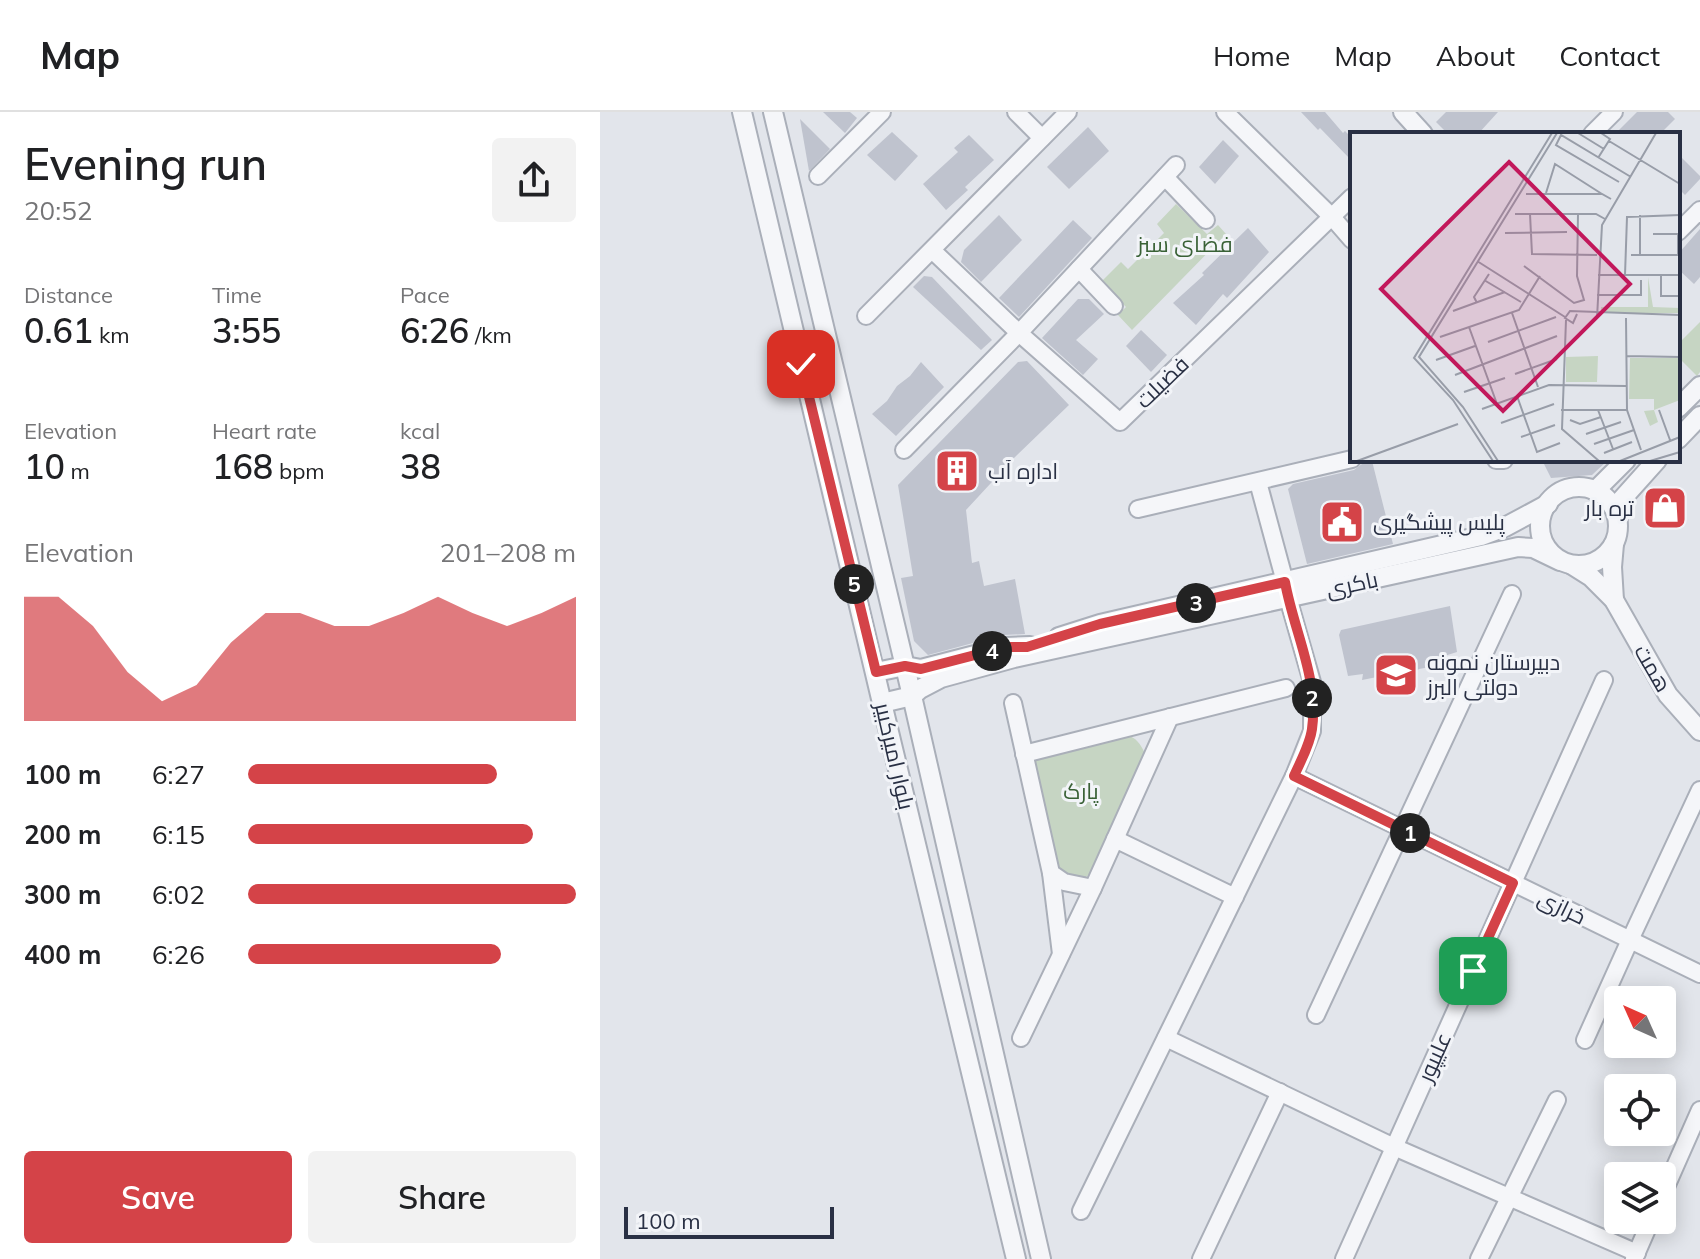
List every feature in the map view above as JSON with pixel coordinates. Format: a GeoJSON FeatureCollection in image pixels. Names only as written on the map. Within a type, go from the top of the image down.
{"type":"FeatureCollection","features":[{"type":"Feature","properties":{"kind":"street","name":"بلوار امیرکبیر"},"geometry":{"type":"LineString","coordinates":[[742,112],[1016,1259]]}},
{"type":"Feature","properties":{"kind":"street","name":"بلوار امیرکبیر"},"geometry":{"type":"LineString","coordinates":[[773,112],[905,666],[1041,1259]]}},
{"type":"Feature","properties":{"kind":"street"},"geometry":{"type":"LineString","coordinates":[[818,176],[882,112]]}},
{"type":"Feature","properties":{"kind":"street"},"geometry":{"type":"LineString","coordinates":[[1016,112],[1042,138]]}},
{"type":"Feature","properties":{"kind":"street"},"geometry":{"type":"LineString","coordinates":[[866,316],[1068,112]]}},
{"type":"Feature","properties":{"kind":"street"},"geometry":{"type":"LineString","coordinates":[[1225,112],[1350,238]]}},
{"type":"Feature","properties":{"kind":"street"},"geometry":{"type":"LineString","coordinates":[[1403,112],[1420,132]]}},
{"type":"Feature","properties":{"kind":"street"},"geometry":{"type":"LineString","coordinates":[[1594,132],[1614,112]]}},
{"type":"Feature","properties":{"kind":"street"},"geometry":{"type":"LineString","coordinates":[[904,450],[1019,333],[1170,171],[1206,220]]}},
{"type":"Feature","properties":{"kind":"street","name":"فضیلت"},"geometry":{"type":"LineString","coordinates":[[932,250],[1019,333],[1120,422],[1350,199]]}},
{"type":"Feature","properties":{"kind":"street"},"geometry":{"type":"LineString","coordinates":[[1680,230],[1700,210]]}},
{"type":"Feature","properties":{"kind":"street"},"geometry":{"type":"LineString","coordinates":[[1079,269],[1114,306]]}},
{"type":"Feature","properties":{"kind":"street"},"geometry":{"type":"LineString","coordinates":[[1680,437],[1700,415],[1680,401],[1700,386]]}},
{"type":"Feature","properties":{"kind":"street"},"geometry":{"type":"LineString","coordinates":[[1138,509],[1350,459]]}},
{"type":"Feature","properties":{"kind":"street"},"geometry":{"type":"LineString","coordinates":[[1595,491],[1624,462]]}},
{"type":"Feature","properties":{"kind":"street"},"geometry":{"type":"LineString","coordinates":[[1614,508],[1655,462]]}},
{"type":"Feature","properties":{"kind":"street"},"geometry":{"type":"LineString","coordinates":[[1081,1211],[1294,776],[1312,731],[1312,682],[1258,482]]}},
{"type":"Feature","properties":{"kind":"street"},"geometry":{"type":"LineString","coordinates":[[1569,489],[1595,491],[1614,508],[1618,520],[1612,567],[1614,600],[1591,577],[1550,552],[1543,541],[1540,528],[1542,515],[1557,494],[1569,489]]}},
{"type":"Feature","properties":{"kind":"street","name":"باکری"},"geometry":{"type":"LineString","coordinates":[[882,703],[912,696],[941,678],[1287,590],[1481,536],[1548,504]]}},
{"type":"Feature","properties":{"kind":"street"},"geometry":{"type":"LineString","coordinates":[[1566,563],[1584,565],[1596,561],[1614,544]]}},
{"type":"Feature","properties":{"kind":"street","name":"باکری"},"geometry":{"type":"LineString","coordinates":[[876,672],[905,666],[921,669],[1006,647],[1027,647],[1100,624],[1478,557],[1518,547],[1533,548],[1566,563]]}},
{"type":"Feature","properties":{"kind":"street"},"geometry":{"type":"LineString","coordinates":[[1316,1015],[1512,594]]}},
{"type":"Feature","properties":{"kind":"street","name":"همت"},"geometry":{"type":"LineString","coordinates":[[1614,600],[1668,695],[1700,731]]}},
{"type":"Feature","properties":{"kind":"street","name":"علیپور"},"geometry":{"type":"LineString","coordinates":[[1344,1259],[1604,680]]}},
{"type":"Feature","properties":{"kind":"street"},"geometry":{"type":"LineString","coordinates":[[1024,754],[1286,688]]}},
{"type":"Feature","properties":{"kind":"street"},"geometry":{"type":"LineString","coordinates":[[1013,703],[1051,873],[1061,954]]}},
{"type":"Feature","properties":{"kind":"street"},"geometry":{"type":"LineString","coordinates":[[1021,1038],[1170,717]]}},
{"type":"Feature","properties":{"kind":"street","name":"خرازی"},"geometry":{"type":"LineString","coordinates":[[1294,776],[1700,974]]}},
{"type":"Feature","properties":{"kind":"street"},"geometry":{"type":"LineString","coordinates":[[1585,1040],[1700,790]]}},
{"type":"Feature","properties":{"kind":"street"},"geometry":{"type":"LineString","coordinates":[[1115,839],[1235,897]]}},
{"type":"Feature","properties":{"kind":"street"},"geometry":{"type":"LineString","coordinates":[[1051,873],[1064,882],[1093,888]]}},
{"type":"Feature","properties":{"kind":"street"},"geometry":{"type":"LineString","coordinates":[[1166,1038],[1394,1147],[1636,1256],[1645,1234]]}},
{"type":"Feature","properties":{"kind":"street"},"geometry":{"type":"LineString","coordinates":[[1201,1259],[1280,1092]]}},
{"type":"Feature","properties":{"kind":"street"},"geometry":{"type":"LineString","coordinates":[[1479,1259],[1557,1100]]}},
{"type":"Feature","properties":{"kind":"street"},"geometry":{"type":"LineString","coordinates":[[1676,1168],[1696,1128],[1700,1110]]}},
{"type":"Feature","properties":{"kind":"green space","name":"فضای سبز"},"geometry":{"type":"Polygon","coordinates":[[[1176,204],[1207,234],[1218,225],[1226,234],[1132,330],[1118,315],[1126,307],[1101,282],[1121,262],[1128,269],[1164,233],[1157,224],[1176,204]]]}},
{"type":"Feature","properties":{"kind":"green space"},"geometry":{"type":"Polygon","coordinates":[[[1700,322],[1700,372],[1697,376],[1680,359],[1680,342],[1700,322]]]}},
{"type":"Feature","properties":{"kind":"green space","name":"پارک"},"geometry":{"type":"Polygon","coordinates":[[[1125,735],[1135,739],[1146,755],[1091,873],[1082,880],[1060,879],[1032,770],[1034,762],[1041,756],[1125,735]]]}},
{"type":"Feature","properties":{"kind":"building"},"geometry":{"type":"Polygon","coordinates":[[[823,112],[850,112],[857,118],[845,133],[823,112]]]}},
{"type":"Feature","properties":{"kind":"building"},"geometry":{"type":"Polygon","coordinates":[[[1301,112],[1325,112],[1343,133],[1345,131],[1350,136],[1350,159],[1320,128],[1318,130],[1301,112]]]}},
{"type":"Feature","properties":{"kind":"building"},"geometry":{"type":"Polygon","coordinates":[[[1446,112],[1498,112],[1480,132],[1446,132],[1436,122],[1446,112]]]}},
{"type":"Feature","properties":{"kind":"building"},"geometry":{"type":"Polygon","coordinates":[[[1637,112],[1668,112],[1675,119],[1662,132],[1617,132],[1637,112]]]}},
{"type":"Feature","properties":{"kind":"building"},"geometry":{"type":"Polygon","coordinates":[[[800,119],[830,149],[809,171],[800,119]]]}},
{"type":"Feature","properties":{"kind":"building"},"geometry":{"type":"Polygon","coordinates":[[[1088,127],[1109,151],[1069,189],[1047,167],[1088,127]]]}},
{"type":"Feature","properties":{"kind":"building"},"geometry":{"type":"Polygon","coordinates":[[[892,132],[918,156],[895,181],[867,155],[892,132]]]}},
{"type":"Feature","properties":{"kind":"building"},"geometry":{"type":"Polygon","coordinates":[[[969,135],[994,160],[946,210],[923,184],[958,152],[954,148],[969,135]]]}},
{"type":"Feature","properties":{"kind":"building"},"geometry":{"type":"Polygon","coordinates":[[[1223,140],[1239,156],[1215,184],[1199,167],[1223,140]]]}},
{"type":"Feature","properties":{"kind":"building"},"geometry":{"type":"Polygon","coordinates":[[[1680,156],[1700,176],[1685,195],[1680,190],[1680,156]]]}},
{"type":"Feature","properties":{"kind":"building"},"geometry":{"type":"Polygon","coordinates":[[[999,215],[1022,240],[981,282],[961,262],[964,250],[999,215]]]}},
{"type":"Feature","properties":{"kind":"building"},"geometry":{"type":"Polygon","coordinates":[[[1073,220],[1092,238],[1019,317],[999,298],[1073,220]]]}},
{"type":"Feature","properties":{"kind":"building"},"geometry":{"type":"Polygon","coordinates":[[[1248,228],[1269,252],[1227,298],[1223,294],[1196,325],[1173,303],[1248,228]]]}},
{"type":"Feature","properties":{"kind":"building"},"geometry":{"type":"Polygon","coordinates":[[[1700,229],[1700,277],[1694,284],[1680,271],[1680,252],[1700,229]]]}},
{"type":"Feature","properties":{"kind":"building"},"geometry":{"type":"Polygon","coordinates":[[[924,276],[932,277],[992,340],[981,350],[913,287],[924,276]]]}},
{"type":"Feature","properties":{"kind":"building"},"geometry":{"type":"Polygon","coordinates":[[[1078,299],[1089,299],[1104,314],[1076,340],[1098,359],[1083,375],[1042,338],[1078,299]]]}},
{"type":"Feature","properties":{"kind":"building"},"geometry":{"type":"Polygon","coordinates":[[[1141,330],[1167,355],[1151,372],[1126,346],[1141,330]]]}},
{"type":"Feature","properties":{"kind":"building","name":"اداره آب"},"geometry":{"type":"Polygon","coordinates":[[[1027,361],[1069,405],[966,510],[972,563],[979,561],[984,586],[1015,579],[1025,634],[1003,635],[928,655],[914,641],[901,578],[913,576],[898,485],[1018,362],[1027,361]]]}},
{"type":"Feature","properties":{"kind":"building"},"geometry":{"type":"Polygon","coordinates":[[[921,362],[944,387],[896,436],[872,414],[921,362]]]}},
{"type":"Feature","properties":{"kind":"building","name":"پلیس پیشگیری"},"geometry":{"type":"Polygon","coordinates":[[[1372,462],[1393,544],[1307,564],[1288,489],[1293,484],[1354,470],[1372,462]]]}},
{"type":"Feature","properties":{"kind":"building"},"geometry":{"type":"Polygon","coordinates":[[[1543,462],[1606,462],[1592,475],[1551,478],[1543,462]]]}},
{"type":"Feature","properties":{"kind":"building"},"geometry":{"type":"Polygon","coordinates":[[[1450,606],[1457,652],[1438,658],[1441,665],[1419,669],[1404,680],[1397,673],[1362,680],[1363,674],[1348,676],[1339,635],[1341,630],[1450,606]]]}},
{"type":"Feature","properties":{"kind":"place","name":"اداره آب"},"geometry":{"type":"Point","coordinates":[957,471]}},
{"type":"Feature","properties":{"kind":"place","name":"تره بار"},"geometry":{"type":"Point","coordinates":[1665,508]}},
{"type":"Feature","properties":{"kind":"place","name":"پلیس پیشگیری"},"geometry":{"type":"Point","coordinates":[1342,522]}},
{"type":"Feature","properties":{"kind":"place","name":"دبیرستان نمونه دولتی البرز"},"geometry":{"type":"Point","coordinates":[1396,675]}},
{"type":"Feature","properties":{"kind":"route"},"geometry":{"type":"LineString","coordinates":[[801,364],[876,672],[905,666],[921,669],[1006,647],[1027,647],[1100,624],[1285,582],[1312,682],[1312,731],[1294,776],[1513,883],[1473,971]]}}]}
